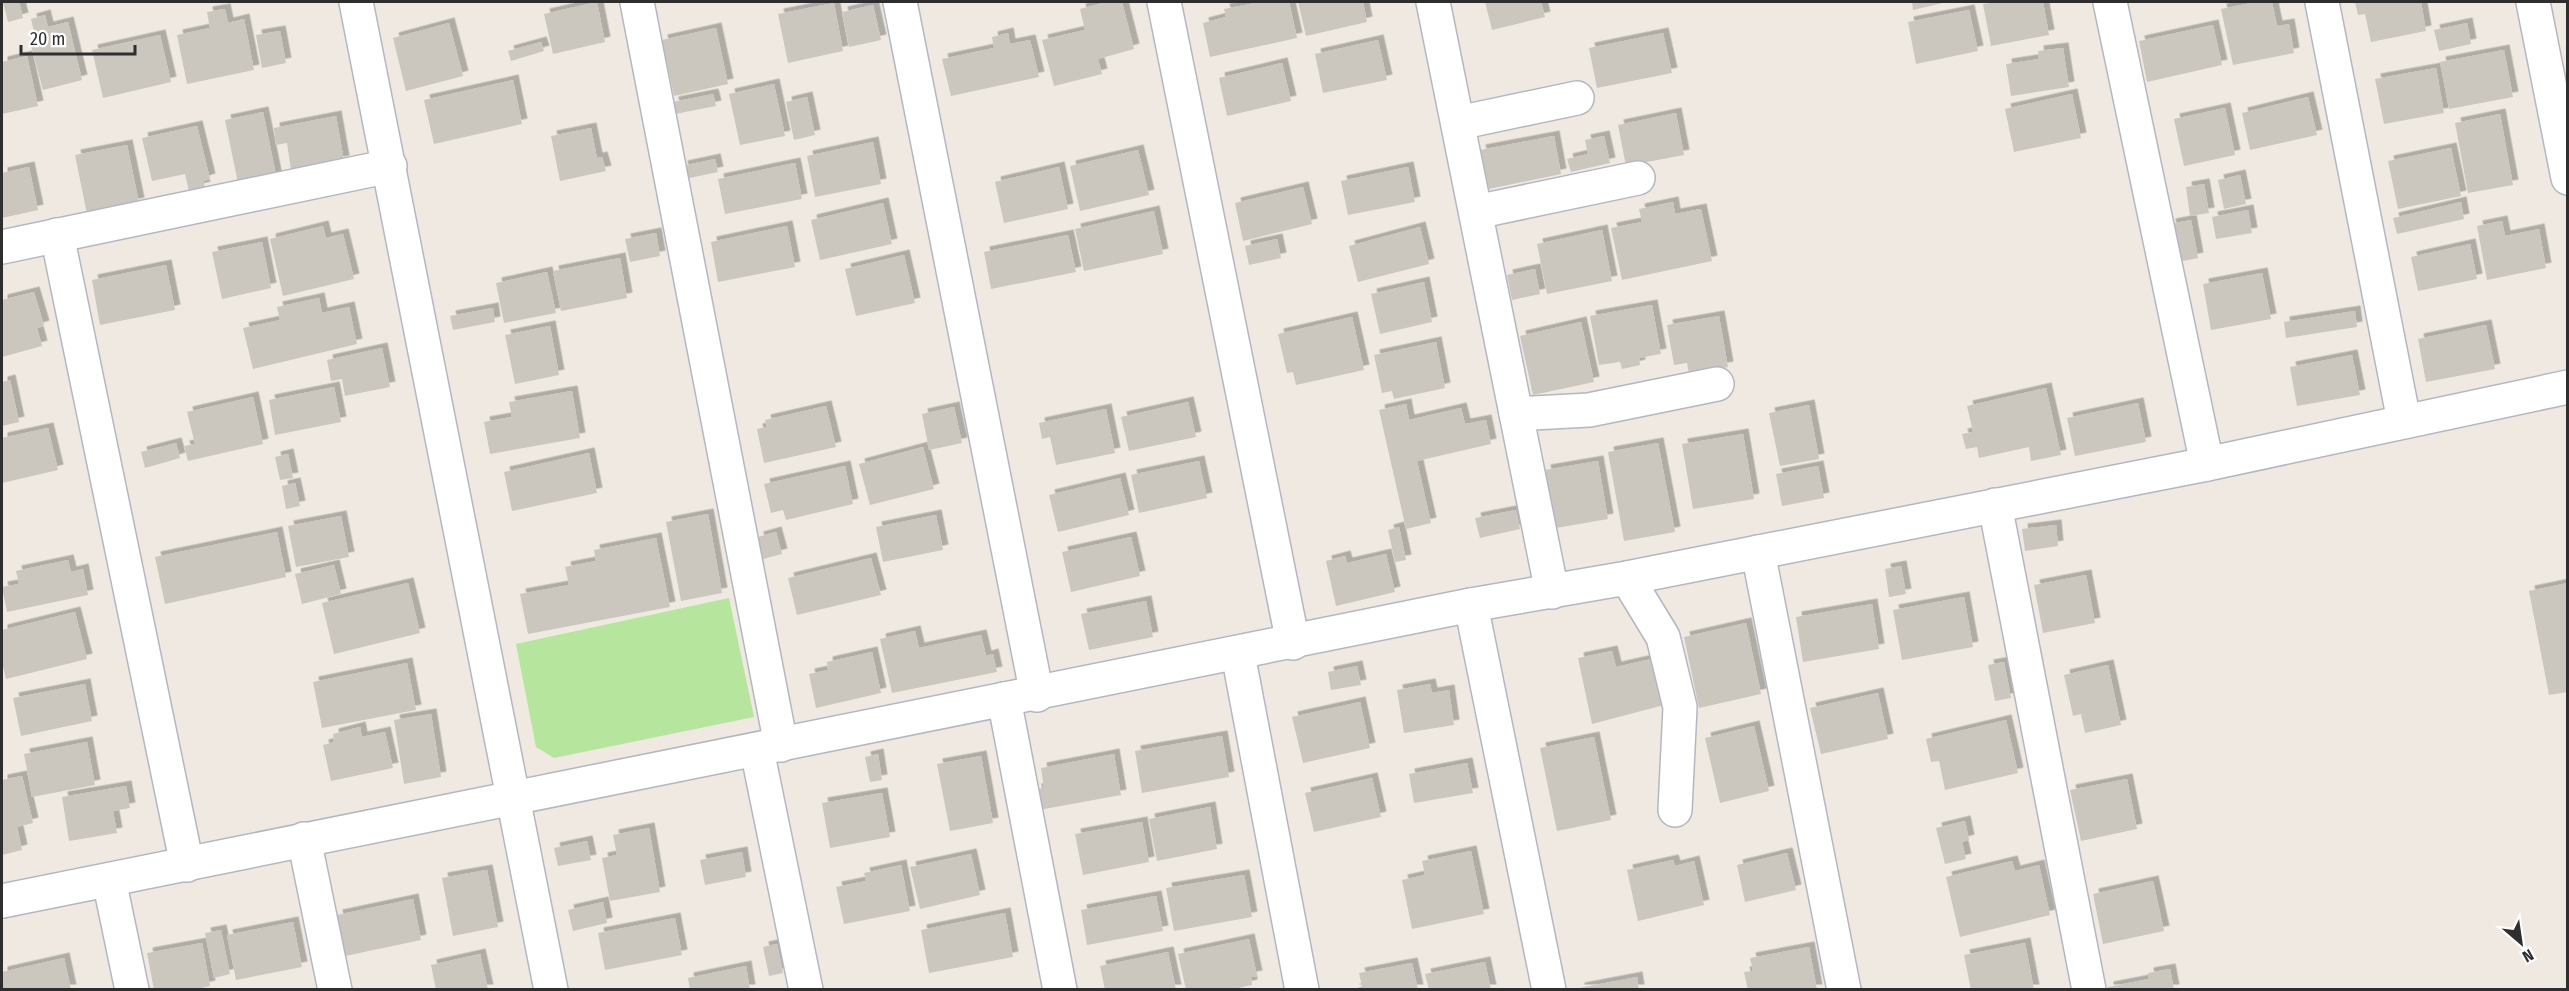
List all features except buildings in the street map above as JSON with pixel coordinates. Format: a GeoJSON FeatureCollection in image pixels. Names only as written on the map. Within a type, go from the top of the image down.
{"type":"FeatureCollection","features":[{"type":"Feature","properties":{"kind":"street"},"geometry":{"type":"LineString","coordinates":[[358,2],[552,990]]}},
{"type":"Feature","properties":{"kind":"street"},"geometry":{"type":"LineString","coordinates":[[637,2],[769,748],[806,990]]}},
{"type":"Feature","properties":{"kind":"street"},"geometry":{"type":"LineString","coordinates":[[900,2],[1036,695]]}},
{"type":"Feature","properties":{"kind":"street"},"geometry":{"type":"LineString","coordinates":[[1164,2],[1293,643]]}},
{"type":"Feature","properties":{"kind":"street"},"geometry":{"type":"LineString","coordinates":[[1434,2],[1552,592]]}},
{"type":"Feature","properties":{"kind":"street"},"geometry":{"type":"LineString","coordinates":[[2110,2],[2207,464]]}},
{"type":"Feature","properties":{"kind":"street"},"geometry":{"type":"LineString","coordinates":[[2322,2],[2404,421]]}},
{"type":"Feature","properties":{"kind":"street"},"geometry":{"type":"LineString","coordinates":[[2533,2],[2568,178]]}},
{"type":"Feature","properties":{"kind":"street"},"geometry":{"type":"LineString","coordinates":[[1458,123],[1577,98]]}},
{"type":"Feature","properties":{"kind":"street"},"geometry":{"type":"LineString","coordinates":[[2,247],[390,166]]}},
{"type":"Feature","properties":{"kind":"street"},"geometry":{"type":"LineString","coordinates":[[1476,212],[1638,178]]}},
{"type":"Feature","properties":{"kind":"street"},"geometry":{"type":"LineString","coordinates":[[57,236],[187,865]]}},
{"type":"Feature","properties":{"kind":"street"},"geometry":{"type":"LineString","coordinates":[[1516,414],[1589,410],[1717,384]]}},
{"type":"Feature","properties":{"kind":"street"},"geometry":{"type":"LineString","coordinates":[[2,901],[1004,699],[1036,695],[1471,605],[1628,578],[2207,464],[2568,387]]}},
{"type":"Feature","properties":{"kind":"street"},"geometry":{"type":"LineString","coordinates":[[1995,505],[2089,990]]}},
{"type":"Feature","properties":{"kind":"street"},"geometry":{"type":"LineString","coordinates":[[1758,552],[1844,990]]}},
{"type":"Feature","properties":{"kind":"street"},"geometry":{"type":"LineString","coordinates":[[1628,578],[1663,637],[1680,707],[1675,810]]}},
{"type":"Feature","properties":{"kind":"street"},"geometry":{"type":"LineString","coordinates":[[1471,605],[1549,990]]}},
{"type":"Feature","properties":{"kind":"street"},"geometry":{"type":"LineString","coordinates":[[1238,654],[1302,990]]}},
{"type":"Feature","properties":{"kind":"street"},"geometry":{"type":"LineString","coordinates":[[1004,699],[1060,990]]}},
{"type":"Feature","properties":{"kind":"street"},"geometry":{"type":"LineString","coordinates":[[304,839],[335,990]]}},
{"type":"Feature","properties":{"kind":"street"},"geometry":{"type":"LineString","coordinates":[[109,880],[132,990]]}},
{"type":"Feature","properties":{"kind":"green space"},"geometry":{"type":"Polygon","coordinates":[[[729,598],[754,717],[554,758],[536,747],[516,644],[729,598]]]}}]}
